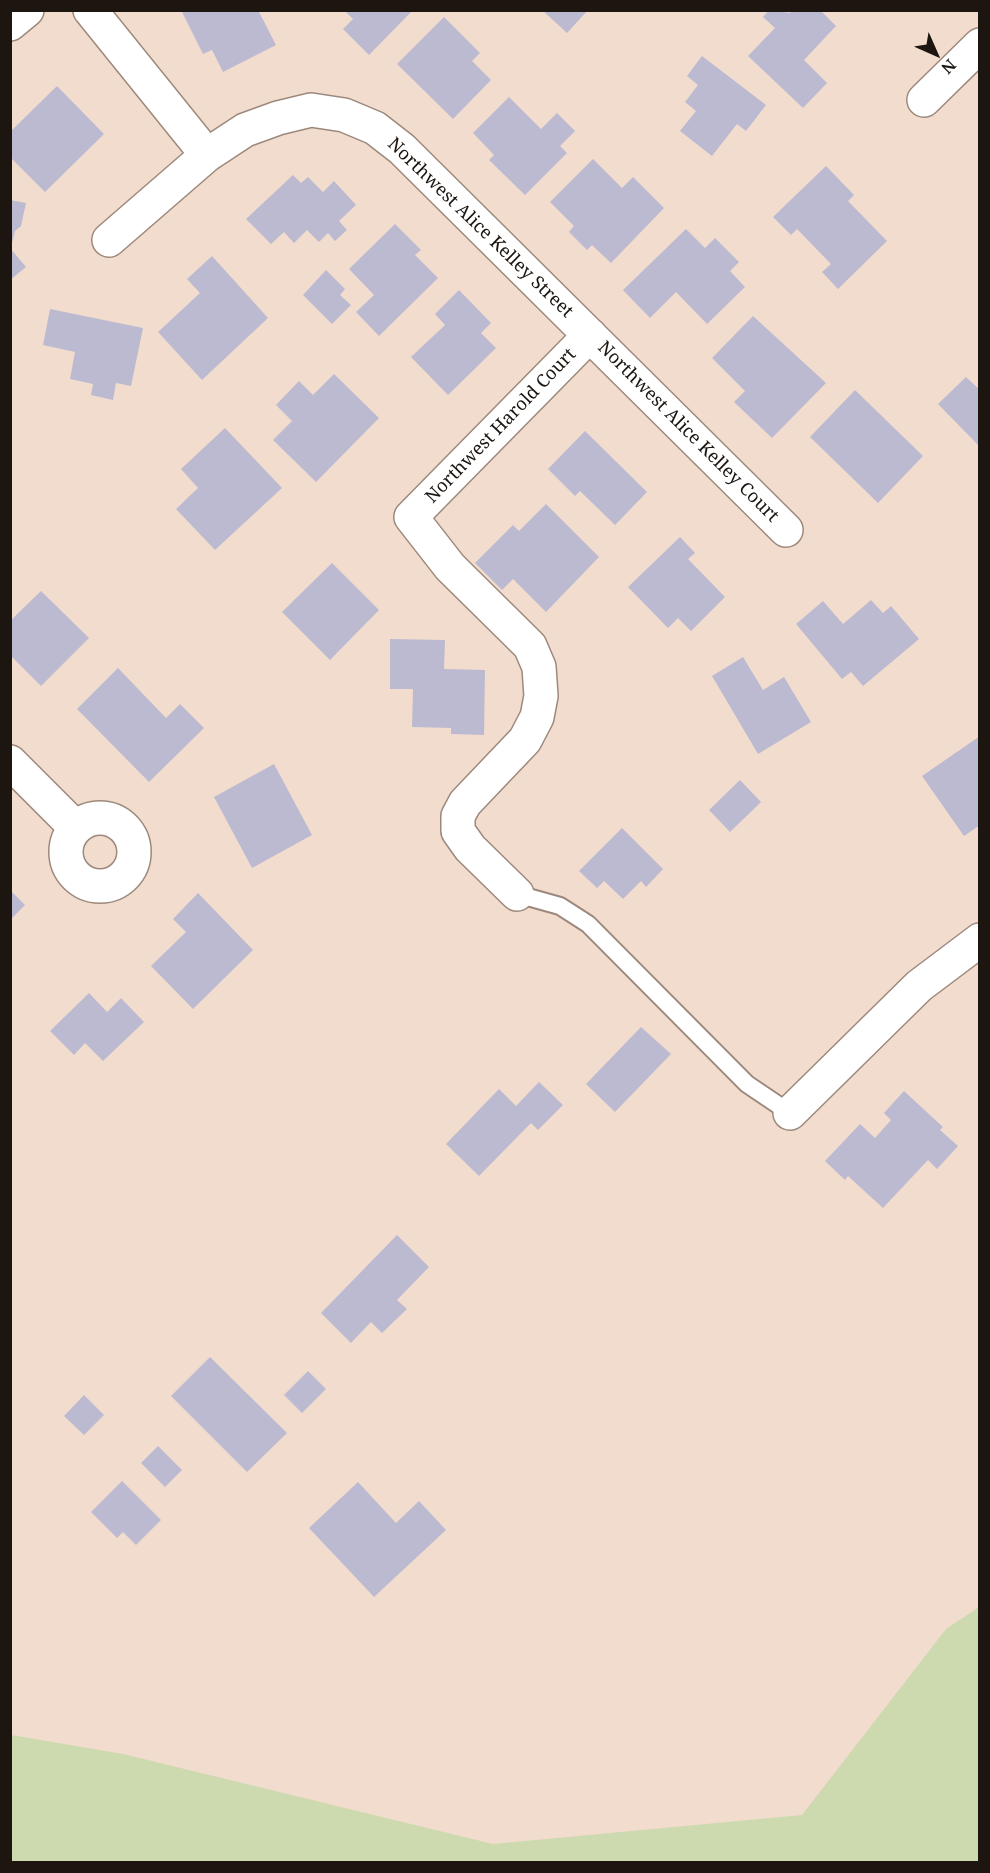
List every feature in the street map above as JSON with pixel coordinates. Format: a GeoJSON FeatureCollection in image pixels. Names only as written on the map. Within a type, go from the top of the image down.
{"type":"FeatureCollection","features":[{"type":"Feature","properties":{"kind":"street"},"geometry":{"type":"LineString","coordinates":[[10,24],[27,10]]}},
{"type":"Feature","properties":{"kind":"street"},"geometry":{"type":"LineString","coordinates":[[90,10],[207,156]]}},
{"type":"Feature","properties":{"kind":"street"},"geometry":{"type":"LineString","coordinates":[[924,100],[980,45]]}},
{"type":"Feature","properties":{"kind":"street","name":"Northwest Alice Kelley Street"},"geometry":{"type":"LineString","coordinates":[[110,240],[207,156],[245,130],[278,118],[311,110],[344,115],[375,128],[402,148],[590,335]]}},
{"type":"Feature","properties":{"kind":"street","name":"Northwest Harold Court"},"geometry":{"type":"LineString","coordinates":[[517,894],[470,848],[458,831],[458,816],[465,803],[525,740],[537,717],[541,696],[539,667],[530,646],[450,567],[411,517],[590,335]]}},
{"type":"Feature","properties":{"kind":"street","name":"Northwest Alice Kelley Court"},"geometry":{"type":"LineString","coordinates":[[590,335],[786,530]]}},
{"type":"Feature","properties":{"kind":"street"},"geometry":{"type":"LineString","coordinates":[[10,762],[76,828]]}},
{"type":"Feature","properties":{"kind":"street"},"geometry":{"type":"LineString","coordinates":[[790,1113],[920,986],[980,940]]}},
{"type":"Feature","properties":{"kind":"lane"},"geometry":{"type":"LineString","coordinates":[[517,894],[560,906],[588,924],[747,1084],[790,1113]]}},
{"type":"Feature","properties":{"kind":"green space"},"geometry":{"type":"Polygon","coordinates":[[[979,1607],[979,1862],[11,1862],[11,1735],[123,1754],[493,1844],[802,1815],[946,1629],[979,1607]]]}},
{"type":"Feature","properties":{"kind":"building"},"geometry":{"type":"Polygon","coordinates":[[[181,10],[258,10],[276,45],[223,72],[212,50],[203,54],[181,10]]]}},
{"type":"Feature","properties":{"kind":"building"},"geometry":{"type":"Polygon","coordinates":[[[348,10],[413,10],[369,55],[343,29],[353,19],[346,12],[348,10]]]}},
{"type":"Feature","properties":{"kind":"building"},"geometry":{"type":"Polygon","coordinates":[[[542,10],[588,10],[567,33],[542,10]]]}},
{"type":"Feature","properties":{"kind":"building"},"geometry":{"type":"Polygon","coordinates":[[[769,10],[790,13],[792,10],[820,10],[836,26],[804,60],[827,83],[803,108],[748,56],[775,28],[763,17],[769,10]]]}},
{"type":"Feature","properties":{"kind":"building"},"geometry":{"type":"Polygon","coordinates":[[[444,17],[480,53],[472,61],[491,80],[453,119],[397,64],[444,17]]]}},
{"type":"Feature","properties":{"kind":"building"},"geometry":{"type":"Polygon","coordinates":[[[702,56],[766,105],[746,131],[737,124],[712,156],[680,131],[696,111],[685,102],[698,85],[687,76],[702,56]]]}},
{"type":"Feature","properties":{"kind":"building"},"geometry":{"type":"Polygon","coordinates":[[[57,86],[104,134],[45,192],[10,157],[10,132],[57,86]]]}},
{"type":"Feature","properties":{"kind":"building"},"geometry":{"type":"Polygon","coordinates":[[[509,97],[541,129],[557,113],[575,131],[560,146],[567,153],[525,195],[489,160],[494,155],[473,133],[509,97]]]}},
{"type":"Feature","properties":{"kind":"building"},"geometry":{"type":"Polygon","coordinates":[[[593,159],[622,188],[633,177],[664,208],[611,263],[592,245],[587,250],[569,232],[574,226],[550,202],[593,159]]]}},
{"type":"Feature","properties":{"kind":"building"},"geometry":{"type":"Polygon","coordinates":[[[826,166],[854,195],[848,201],[887,241],[838,289],[822,272],[831,264],[797,229],[791,235],[773,217],[826,166]]]}},
{"type":"Feature","properties":{"kind":"building"},"geometry":{"type":"Polygon","coordinates":[[[293,175],[301,183],[308,177],[323,192],[334,181],[356,205],[339,221],[347,230],[335,241],[328,233],[319,242],[307,230],[294,243],[284,232],[271,244],[246,219],[293,175]]]}},
{"type":"Feature","properties":{"kind":"building"},"geometry":{"type":"Polygon","coordinates":[[[10,200],[26,203],[21,226],[15,231],[11,247],[10,200]]]}},
{"type":"Feature","properties":{"kind":"building"},"geometry":{"type":"Polygon","coordinates":[[[395,224],[421,250],[415,255],[438,278],[379,336],[356,312],[374,295],[349,269],[395,224]]]}},
{"type":"Feature","properties":{"kind":"building"},"geometry":{"type":"Polygon","coordinates":[[[686,229],[705,248],[715,238],[739,262],[730,271],[745,287],[707,324],[676,292],[650,318],[623,290],[686,229]]]}},
{"type":"Feature","properties":{"kind":"building"},"geometry":{"type":"Polygon","coordinates":[[[10,248],[26,267],[10,280],[10,248]]]}},
{"type":"Feature","properties":{"kind":"building"},"geometry":{"type":"Polygon","coordinates":[[[212,256],[268,318],[202,380],[158,332],[200,293],[187,279],[212,256]]]}},
{"type":"Feature","properties":{"kind":"building"},"geometry":{"type":"Polygon","coordinates":[[[326,270],[345,289],[340,295],[351,305],[332,324],[303,295],[326,270]]]}},
{"type":"Feature","properties":{"kind":"building"},"geometry":{"type":"Polygon","coordinates":[[[459,290],[491,323],[481,333],[496,348],[448,395],[411,357],[445,325],[435,314],[459,290]]]}},
{"type":"Feature","properties":{"kind":"building"},"geometry":{"type":"Polygon","coordinates":[[[50,309],[143,328],[131,386],[116,383],[113,400],[91,395],[93,384],[70,379],[75,352],[43,345],[50,309]]]}},
{"type":"Feature","properties":{"kind":"building"},"geometry":{"type":"Polygon","coordinates":[[[753,316],[826,383],[772,438],[734,402],[745,391],[712,358],[753,316]]]}},
{"type":"Feature","properties":{"kind":"building"},"geometry":{"type":"Polygon","coordinates":[[[334,374],[379,418],[316,482],[273,440],[292,421],[276,405],[299,381],[313,395],[334,374]]]}},
{"type":"Feature","properties":{"kind":"building"},"geometry":{"type":"Polygon","coordinates":[[[966,377],[980,390],[980,447],[938,404],[966,377]]]}},
{"type":"Feature","properties":{"kind":"building"},"geometry":{"type":"Polygon","coordinates":[[[855,390],[923,456],[878,503],[810,437],[855,390]]]}},
{"type":"Feature","properties":{"kind":"building"},"geometry":{"type":"Polygon","coordinates":[[[225,428],[282,488],[215,550],[176,509],[198,488],[181,469],[225,428]]]}},
{"type":"Feature","properties":{"kind":"building"},"geometry":{"type":"Polygon","coordinates":[[[585,431],[647,492],[615,525],[580,491],[575,496],[548,469],[585,431]]]}},
{"type":"Feature","properties":{"kind":"building"},"geometry":{"type":"Polygon","coordinates":[[[546,504],[599,557],[546,612],[513,579],[502,590],[475,563],[513,525],[519,531],[546,504]]]}},
{"type":"Feature","properties":{"kind":"building"},"geometry":{"type":"Polygon","coordinates":[[[680,537],[695,553],[688,559],[725,597],[691,631],[678,618],[668,628],[628,587],[680,537]]]}},
{"type":"Feature","properties":{"kind":"building"},"geometry":{"type":"Polygon","coordinates":[[[332,563],[379,610],[330,660],[282,612],[332,563]]]}},
{"type":"Feature","properties":{"kind":"building"},"geometry":{"type":"Polygon","coordinates":[[[41,591],[89,638],[41,686],[10,655],[10,621],[41,591]]]}},
{"type":"Feature","properties":{"kind":"building"},"geometry":{"type":"Polygon","coordinates":[[[871,600],[883,613],[891,606],[919,639],[863,686],[851,672],[842,679],[796,624],[823,601],[843,624],[871,600]]]}},
{"type":"Feature","properties":{"kind":"building"},"geometry":{"type":"Polygon","coordinates":[[[390,639],[445,640],[444,669],[485,670],[484,735],[451,734],[451,728],[412,727],[413,689],[390,689],[390,639]]]}},
{"type":"Feature","properties":{"kind":"building"},"geometry":{"type":"Polygon","coordinates":[[[743,657],[763,690],[784,677],[811,722],[758,754],[712,676],[743,657]]]}},
{"type":"Feature","properties":{"kind":"building"},"geometry":{"type":"Polygon","coordinates":[[[118,668],[166,718],[180,704],[204,728],[149,782],[77,709],[118,668]]]}},
{"type":"Feature","properties":{"kind":"building"},"geometry":{"type":"Polygon","coordinates":[[[980,736],[980,825],[964,836],[922,776],[980,736]]]}},
{"type":"Feature","properties":{"kind":"building"},"geometry":{"type":"Polygon","coordinates":[[[274,764],[312,835],[252,868],[214,797],[274,764]]]}},
{"type":"Feature","properties":{"kind":"building"},"geometry":{"type":"Polygon","coordinates":[[[740,780],[761,802],[730,832],[709,810],[740,780]]]}},
{"type":"Feature","properties":{"kind":"building"},"geometry":{"type":"Polygon","coordinates":[[[622,828],[663,869],[646,887],[641,881],[623,899],[604,881],[597,888],[579,871],[622,828]]]}},
{"type":"Feature","properties":{"kind":"building"},"geometry":{"type":"Polygon","coordinates":[[[10,890],[25,905],[10,920],[10,890]]]}},
{"type":"Feature","properties":{"kind":"building"},"geometry":{"type":"Polygon","coordinates":[[[198,893],[253,950],[193,1009],[151,966],[186,932],[173,919],[198,893]]]}},
{"type":"Feature","properties":{"kind":"building"},"geometry":{"type":"Polygon","coordinates":[[[89,993],[107,1012],[121,998],[144,1022],[103,1061],[85,1043],[74,1055],[50,1031],[89,993]]]}},
{"type":"Feature","properties":{"kind":"building"},"geometry":{"type":"Polygon","coordinates":[[[641,1027],[671,1054],[615,1112],[586,1084],[641,1027]]]}},
{"type":"Feature","properties":{"kind":"building"},"geometry":{"type":"Polygon","coordinates":[[[539,1082],[563,1105],[538,1130],[531,1123],[479,1176],[446,1144],[499,1089],[516,1106],[539,1082]]]}},
{"type":"Feature","properties":{"kind":"building"},"geometry":{"type":"Polygon","coordinates":[[[904,1091],[943,1127],[940,1130],[958,1146],[937,1169],[928,1160],[883,1208],[848,1176],[845,1180],[825,1161],[860,1124],[875,1138],[891,1120],[884,1113],[904,1091]]]}},
{"type":"Feature","properties":{"kind":"building"},"geometry":{"type":"Polygon","coordinates":[[[397,1235],[429,1267],[397,1300],[407,1309],[382,1333],[371,1322],[351,1343],[321,1313],[397,1235]]]}},
{"type":"Feature","properties":{"kind":"building"},"geometry":{"type":"Polygon","coordinates":[[[210,1357],[287,1433],[247,1472],[171,1396],[210,1357]]]}},
{"type":"Feature","properties":{"kind":"building"},"geometry":{"type":"Polygon","coordinates":[[[308,1371],[326,1389],[302,1413],[284,1395],[308,1371]]]}},
{"type":"Feature","properties":{"kind":"building"},"geometry":{"type":"Polygon","coordinates":[[[84,1395],[104,1415],[84,1435],[64,1416],[84,1395]]]}},
{"type":"Feature","properties":{"kind":"building"},"geometry":{"type":"Polygon","coordinates":[[[158,1446],[182,1470],[165,1487],[141,1463],[158,1446]]]}},
{"type":"Feature","properties":{"kind":"building"},"geometry":{"type":"Polygon","coordinates":[[[122,1481],[161,1520],[136,1545],[123,1532],[117,1538],[91,1512],[122,1481]]]}},
{"type":"Feature","properties":{"kind":"building"},"geometry":{"type":"Polygon","coordinates":[[[358,1482],[396,1523],[419,1501],[446,1530],[374,1597],[309,1528],[358,1482]]]}}]}
